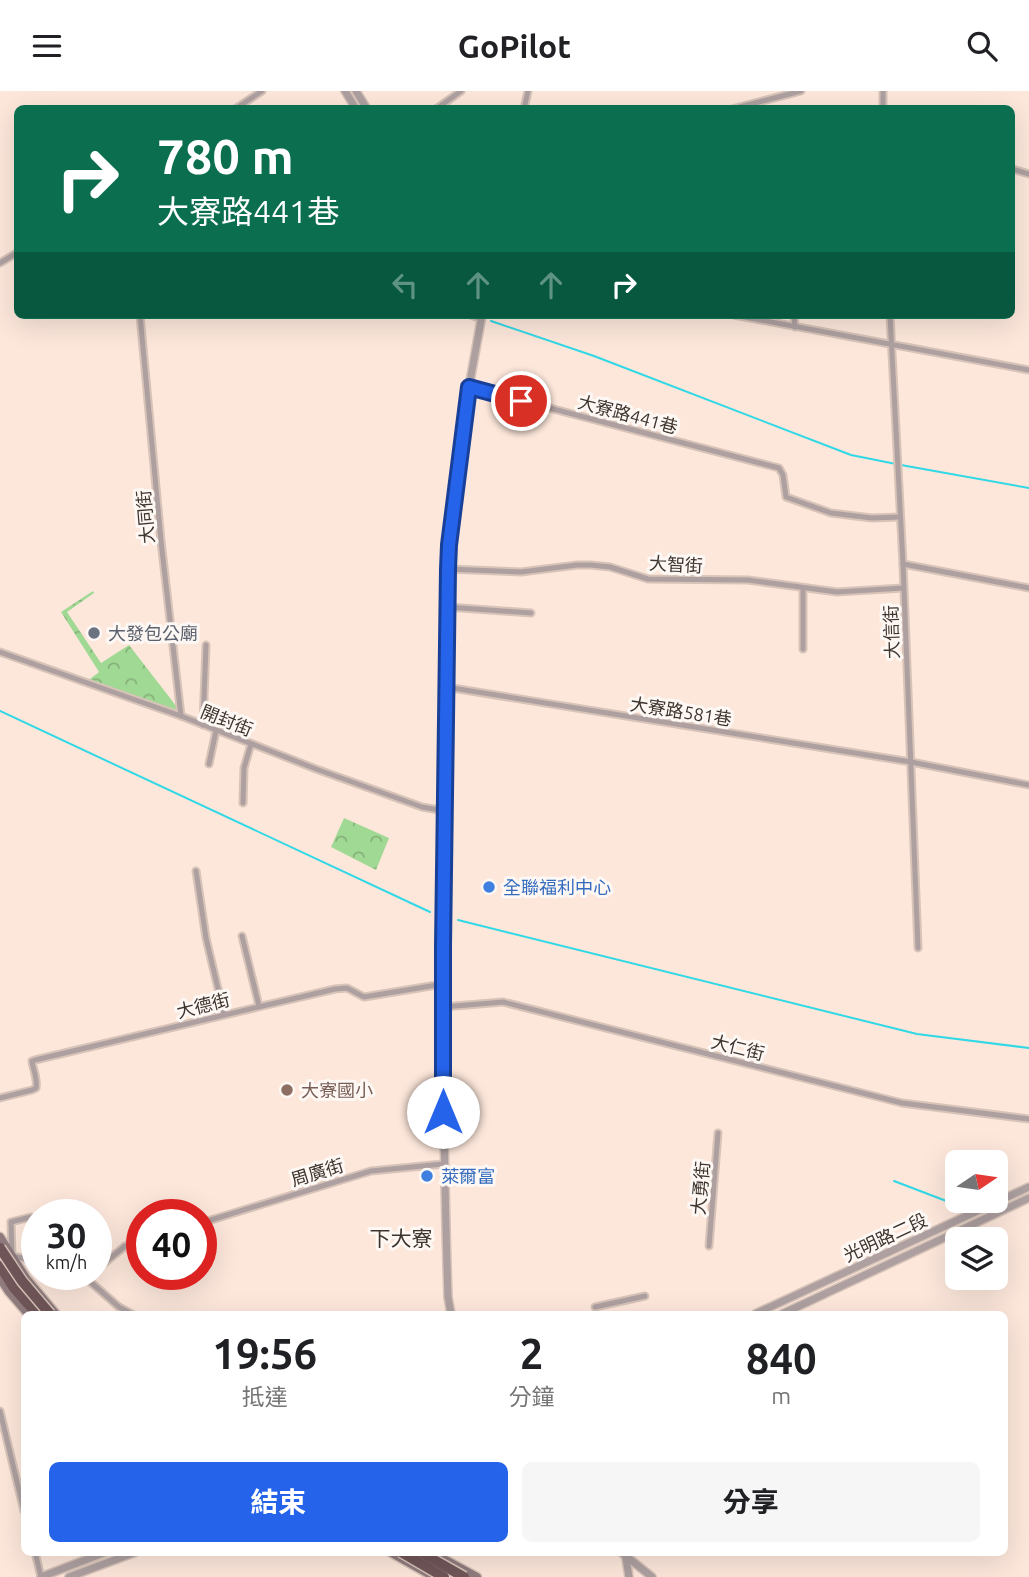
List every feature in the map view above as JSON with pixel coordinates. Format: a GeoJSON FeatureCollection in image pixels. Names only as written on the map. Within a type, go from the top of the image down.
{"type":"FeatureCollection","features":[{"type":"Feature","properties":{"kind":"highway"},"geometry":{"type":"LineString","coordinates":[[0,1248],[22,1281],[47,1311]]}},
{"type":"Feature","properties":{"kind":"highway"},"geometry":{"type":"LineString","coordinates":[[0,1266],[34,1311]]}},
{"type":"Feature","properties":{"kind":"highway"},"geometry":{"type":"LineString","coordinates":[[400,1556],[444,1577]]}},
{"type":"Feature","properties":{"kind":"highway"},"geometry":{"type":"LineString","coordinates":[[427,1556],[464,1577]]}},
{"type":"Feature","properties":{"kind":"main road"},"geometry":{"type":"LineString","coordinates":[[0,1237],[26,1277],[54,1311]]}},
{"type":"Feature","properties":{"kind":"main road"},"geometry":{"type":"LineString","coordinates":[[0,1278],[26,1311]]}},
{"type":"Feature","properties":{"kind":"main road"},"geometry":{"type":"LineString","coordinates":[[399,1556],[434,1577]]}},
{"type":"Feature","properties":{"kind":"main road"},"geometry":{"type":"LineString","coordinates":[[439,1556],[477,1577]]}},
{"type":"Feature","properties":{"kind":"street"},"geometry":{"type":"LineString","coordinates":[[241,105],[262,91]]}},
{"type":"Feature","properties":{"kind":"street"},"geometry":{"type":"LineString","coordinates":[[442,105],[461,91]]}},
{"type":"Feature","properties":{"kind":"street"},"geometry":{"type":"LineString","coordinates":[[747,105],[801,91]]}},
{"type":"Feature","properties":{"kind":"street","name":"大同街"},"geometry":{"type":"LineString","coordinates":[[140,319],[181,716]]}},
{"type":"Feature","properties":{"kind":"street"},"geometry":{"type":"LineString","coordinates":[[449,1311],[443,1164],[448,569],[469,387],[481,319]]}},
{"type":"Feature","properties":{"kind":"street"},"geometry":{"type":"LineString","coordinates":[[754,319],[1029,370]]}},
{"type":"Feature","properties":{"kind":"street"},"geometry":{"type":"LineString","coordinates":[[794,319],[795,327]]}},
{"type":"Feature","properties":{"kind":"street","name":"大信街"},"geometry":{"type":"LineString","coordinates":[[890,319],[918,949]]}},
{"type":"Feature","properties":{"kind":"street","name":"大寮路441巷"},"geometry":{"type":"LineString","coordinates":[[469,387],[779,468],[783,475],[786,497],[831,513],[872,518],[900,517]]}},
{"type":"Feature","properties":{"kind":"street"},"geometry":{"type":"LineString","coordinates":[[903,564],[1029,588]]}},
{"type":"Feature","properties":{"kind":"street","name":"大智街"},"geometry":{"type":"LineString","coordinates":[[448,569],[521,572],[591,565],[610,567],[648,579],[748,580],[837,592],[903,588]]}},
{"type":"Feature","properties":{"kind":"street"},"geometry":{"type":"LineString","coordinates":[[803,588],[803,649]]}},
{"type":"Feature","properties":{"kind":"street"},"geometry":{"type":"LineString","coordinates":[[447,607],[531,613]]}},
{"type":"Feature","properties":{"kind":"street"},"geometry":{"type":"LineString","coordinates":[[203,725],[206,645]]}},
{"type":"Feature","properties":{"kind":"street","name":"開封街"},"geometry":{"type":"LineString","coordinates":[[0,652],[181,716],[422,807],[445,811]]}},
{"type":"Feature","properties":{"kind":"street","name":"大寮路581巷"},"geometry":{"type":"LineString","coordinates":[[446,687],[911,762],[1029,785]]}},
{"type":"Feature","properties":{"kind":"street"},"geometry":{"type":"LineString","coordinates":[[209,764],[216,731]]}},
{"type":"Feature","properties":{"kind":"street"},"geometry":{"type":"LineString","coordinates":[[243,803],[244,768],[251,744]]}},
{"type":"Feature","properties":{"kind":"street"},"geometry":{"type":"LineString","coordinates":[[196,871],[206,938],[224,1014]]}},
{"type":"Feature","properties":{"kind":"street"},"geometry":{"type":"LineString","coordinates":[[242,936],[259,1006]]}},
{"type":"Feature","properties":{"kind":"street","name":"大德街"},"geometry":{"type":"LineString","coordinates":[[0,1098],[36,1088],[32,1065],[35,1060],[335,989],[347,988],[364,997],[443,984]]}},
{"type":"Feature","properties":{"kind":"street","name":"大仁街"},"geometry":{"type":"LineString","coordinates":[[443,1007],[503,1002],[902,1103],[1029,1119]]}},
{"type":"Feature","properties":{"kind":"street","name":"大勇街"},"geometry":{"type":"LineString","coordinates":[[709,1246],[718,1133]]}},
{"type":"Feature","properties":{"kind":"street","name":"周廣街"},"geometry":{"type":"LineString","coordinates":[[217,1218],[371,1171],[443,1164]]}},
{"type":"Feature","properties":{"kind":"street","name":"光明路二段"},"geometry":{"type":"LineString","coordinates":[[761,1311],[1029,1187]]}},
{"type":"Feature","properties":{"kind":"street","name":"光明路二段"},"geometry":{"type":"LineString","coordinates":[[788,1311],[1029,1199]]}},
{"type":"Feature","properties":{"kind":"street"},"geometry":{"type":"LineString","coordinates":[[12,1256],[12,1222],[21,1220]]}},
{"type":"Feature","properties":{"kind":"street"},"geometry":{"type":"LineString","coordinates":[[112,1257],[126,1246]]}},
{"type":"Feature","properties":{"kind":"street"},"geometry":{"type":"LineString","coordinates":[[0,1254],[21,1258]]}},
{"type":"Feature","properties":{"kind":"street"},"geometry":{"type":"LineString","coordinates":[[102,1290],[126,1311]]}},
{"type":"Feature","properties":{"kind":"street"},"geometry":{"type":"LineString","coordinates":[[596,1307],[646,1296]]}},
{"type":"Feature","properties":{"kind":"street"},"geometry":{"type":"LineString","coordinates":[[0,1411],[21,1489]]}},
{"type":"Feature","properties":{"kind":"street"},"geometry":{"type":"LineString","coordinates":[[36,1556],[41,1577],[96,1556]]}},
{"type":"Feature","properties":{"kind":"street"},"geometry":{"type":"LineString","coordinates":[[69,1577],[125,1556]]}},
{"type":"Feature","properties":{"kind":"street"},"geometry":{"type":"LineString","coordinates":[[624,1556],[629,1577]]}},
{"type":"Feature","properties":{"kind":"street"},"geometry":{"type":"LineString","coordinates":[[625,1556],[652,1577]]}},
{"type":"Feature","properties":{"kind":"green space"},"geometry":{"type":"Polygon","coordinates":[[[93,591],[94,593],[67,612],[101,663],[129,645],[180,711],[86,682],[99,672],[61,612],[93,591]]]}},
{"type":"Feature","properties":{"kind":"green space"},"geometry":{"type":"Polygon","coordinates":[[[344,818],[389,838],[376,870],[331,847],[344,818]]]}},
{"type":"Feature","properties":{"kind":"waterway"},"geometry":{"type":"LineString","coordinates":[[491,321],[594,356],[851,455],[896,464]]}},
{"type":"Feature","properties":{"kind":"waterway"},"geometry":{"type":"LineString","coordinates":[[901,465],[1029,488]]}},
{"type":"Feature","properties":{"kind":"waterway"},"geometry":{"type":"LineString","coordinates":[[0,711],[430,912]]}},
{"type":"Feature","properties":{"kind":"waterway"},"geometry":{"type":"LineString","coordinates":[[458,920],[917,1034],[1029,1048]]}},
{"type":"Feature","properties":{"kind":"waterway"},"geometry":{"type":"LineString","coordinates":[[894,1181],[945,1200]]}},
{"type":"Feature","properties":{"kind":"place","name":"大發包公廟"},"geometry":{"type":"Point","coordinates":[94,633]}},
{"type":"Feature","properties":{"kind":"place","name":"全聯福利中心"},"geometry":{"type":"Point","coordinates":[489,887]}},
{"type":"Feature","properties":{"kind":"place","name":"大寮國小"},"geometry":{"type":"Point","coordinates":[287,1090]}},
{"type":"Feature","properties":{"kind":"place","name":"萊爾富"},"geometry":{"type":"Point","coordinates":[427,1176]}},
{"type":"Feature","properties":{"kind":"district","name":"下大寮"},"geometry":{"type":"Point","coordinates":[401,1238]}},
{"type":"Feature","properties":{"kind":"route"},"geometry":{"type":"LineString","coordinates":[[443,1112],[449,545],[469,387],[521,401]]}}]}
